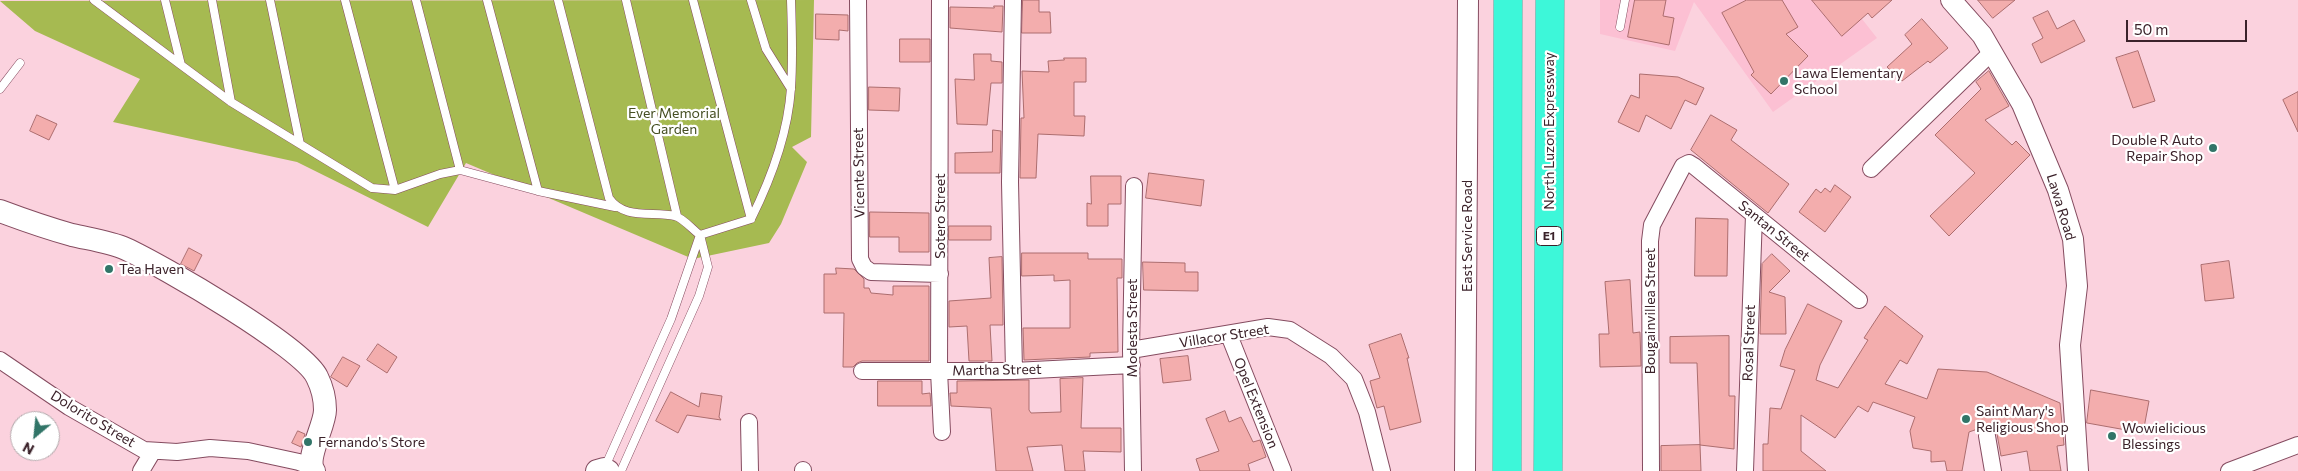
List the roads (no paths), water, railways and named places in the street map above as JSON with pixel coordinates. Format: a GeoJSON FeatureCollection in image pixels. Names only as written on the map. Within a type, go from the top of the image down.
{"type":"FeatureCollection","features":[{"type":"Feature","properties":{"kind":"highway"},"geometry":{"type":"LineString","coordinates":[[1507,471],[1508,0]]}},
{"type":"Feature","properties":{"kind":"highway","name":"North Luzon Expressway"},"geometry":{"type":"LineString","coordinates":[[1548,471],[1550,0]]}},
{"type":"Feature","properties":{"kind":"main road"},"geometry":{"type":"LineString","coordinates":[[0,211],[41,227],[125,249],[198,288],[293,352],[317,375],[324,394],[326,411],[312,455],[313,469]]}},
{"type":"Feature","properties":{"kind":"street","name":"Vicente Street"},"geometry":{"type":"LineString","coordinates":[[858,0],[860,259],[864,267],[871,272],[940,274]]}},
{"type":"Feature","properties":{"kind":"street","name":"Sotero Street"},"geometry":{"type":"LineString","coordinates":[[940,0],[939,371],[942,432]]}},
{"type":"Feature","properties":{"kind":"street"},"geometry":{"type":"LineString","coordinates":[[1013,0],[1010,182],[1014,371]]}},
{"type":"Feature","properties":{"kind":"street","name":"East Service Road"},"geometry":{"type":"LineString","coordinates":[[1465,471],[1468,0]]}},
{"type":"Feature","properties":{"kind":"street","name":"Lawa Road"},"geometry":{"type":"LineString","coordinates":[[1951,0],[1982,35],[2025,112],[2058,190],[2073,239],[2077,286],[2070,345],[2078,471]]}},
{"type":"Feature","properties":{"kind":"street"},"geometry":{"type":"LineString","coordinates":[[1871,169],[1992,52]]}},
{"type":"Feature","properties":{"kind":"street","name":"Santan Street"},"geometry":{"type":"LineString","coordinates":[[1689,163],[1859,300]]}},
{"type":"Feature","properties":{"kind":"street","name":"Bougainvillea Street"},"geometry":{"type":"LineString","coordinates":[[1651,471],[1650,241],[1652,226],[1664,200],[1683,166],[1689,163]]}},
{"type":"Feature","properties":{"kind":"street","name":"Modesta Street"},"geometry":{"type":"LineString","coordinates":[[1133,471],[1134,186]]}},
{"type":"Feature","properties":{"kind":"street","name":"Rosal Street"},"geometry":{"type":"LineString","coordinates":[[1745,471],[1754,215]]}},
{"type":"Feature","properties":{"kind":"street","name":"Villacor Street"},"geometry":{"type":"LineString","coordinates":[[1132,358],[1268,327],[1290,330],[1331,356],[1354,379],[1367,412],[1382,471]]}},
{"type":"Feature","properties":{"kind":"street","name":"Opel Extension"},"geometry":{"type":"LineString","coordinates":[[1229,335],[1284,471]]}},
{"type":"Feature","properties":{"kind":"street","name":"Martha Street"},"geometry":{"type":"LineString","coordinates":[[862,370],[1014,371],[1132,358]]}},
{"type":"Feature","properties":{"kind":"street","name":"Dolorito Street"},"geometry":{"type":"LineString","coordinates":[[0,360],[69,407],[144,450],[177,452],[210,448],[248,451],[298,462],[313,469]]}},
{"type":"Feature","properties":{"kind":"street"},"geometry":{"type":"LineString","coordinates":[[749,422],[750,471]]}},
{"type":"Feature","properties":{"kind":"street"},"geometry":{"type":"LineString","coordinates":[[1987,436],[1993,471]]}},
{"type":"Feature","properties":{"kind":"street"},"geometry":{"type":"LineString","coordinates":[[2229,471],[2270,463],[2298,445]]}},
{"type":"Feature","properties":{"kind":"street"},"geometry":{"type":"LineString","coordinates":[[141,471],[153,450]]}},
{"type":"Feature","properties":{"kind":"lane"},"geometry":{"type":"LineString","coordinates":[[94,0],[230,102],[372,188],[395,190],[440,174],[460,170],[538,192],[615,206],[627,212],[677,216],[700,235],[708,267],[699,296],[608,471]]}},
{"type":"Feature","properties":{"kind":"lane"},"geometry":{"type":"LineString","coordinates":[[165,0],[181,65]]}},
{"type":"Feature","properties":{"kind":"lane"},"geometry":{"type":"LineString","coordinates":[[212,0],[230,102]]}},
{"type":"Feature","properties":{"kind":"lane"},"geometry":{"type":"LineString","coordinates":[[270,0],[300,144]]}},
{"type":"Feature","properties":{"kind":"lane"},"geometry":{"type":"LineString","coordinates":[[345,0],[395,190]]}},
{"type":"Feature","properties":{"kind":"lane"},"geometry":{"type":"LineString","coordinates":[[416,0],[460,170]]}},
{"type":"Feature","properties":{"kind":"lane"},"geometry":{"type":"LineString","coordinates":[[487,0],[538,192]]}},
{"type":"Feature","properties":{"kind":"lane"},"geometry":{"type":"LineString","coordinates":[[558,0],[609,198],[615,206]]}},
{"type":"Feature","properties":{"kind":"lane"},"geometry":{"type":"LineString","coordinates":[[626,0],[677,216]]}},
{"type":"Feature","properties":{"kind":"lane"},"geometry":{"type":"LineString","coordinates":[[693,0],[751,219]]}},
{"type":"Feature","properties":{"kind":"lane"},"geometry":{"type":"LineString","coordinates":[[751,0],[766,49],[791,89]]}},
{"type":"Feature","properties":{"kind":"lane"},"geometry":{"type":"LineString","coordinates":[[700,235],[751,219],[766,189],[782,140],[791,89],[791,0]]}},
{"type":"Feature","properties":{"kind":"lane"},"geometry":{"type":"LineString","coordinates":[[1620,27],[1625,0]]}},
{"type":"Feature","properties":{"kind":"lane"},"geometry":{"type":"LineString","coordinates":[[0,89],[20,63]]}},
{"type":"Feature","properties":{"kind":"lane"},"geometry":{"type":"LineString","coordinates":[[608,471],[671,319],[700,235]]}},
{"type":"Feature","properties":{"kind":"place","name":"Lawa Elementary School"},"geometry":{"type":"Point","coordinates":[1784,81]}},
{"type":"Feature","properties":{"kind":"place","name":"Double R Auto Repair Shop"},"geometry":{"type":"Point","coordinates":[2213,148]}},
{"type":"Feature","properties":{"kind":"place","name":"Tea Haven"},"geometry":{"type":"Point","coordinates":[109,269]}},
{"type":"Feature","properties":{"kind":"place","name":"Saint Mary's Religious Shop"},"geometry":{"type":"Point","coordinates":[1966,419]}},
{"type":"Feature","properties":{"kind":"place","name":"Wowielicious Blessings"},"geometry":{"type":"Point","coordinates":[2112,436]}},
{"type":"Feature","properties":{"kind":"place","name":"Fernando's Store"},"geometry":{"type":"Point","coordinates":[308,442]}},
{"type":"Feature","properties":{"kind":"park label","name":"Ever Memorial Garden"},"geometry":{"type":"Point","coordinates":[674,122]}}]}
